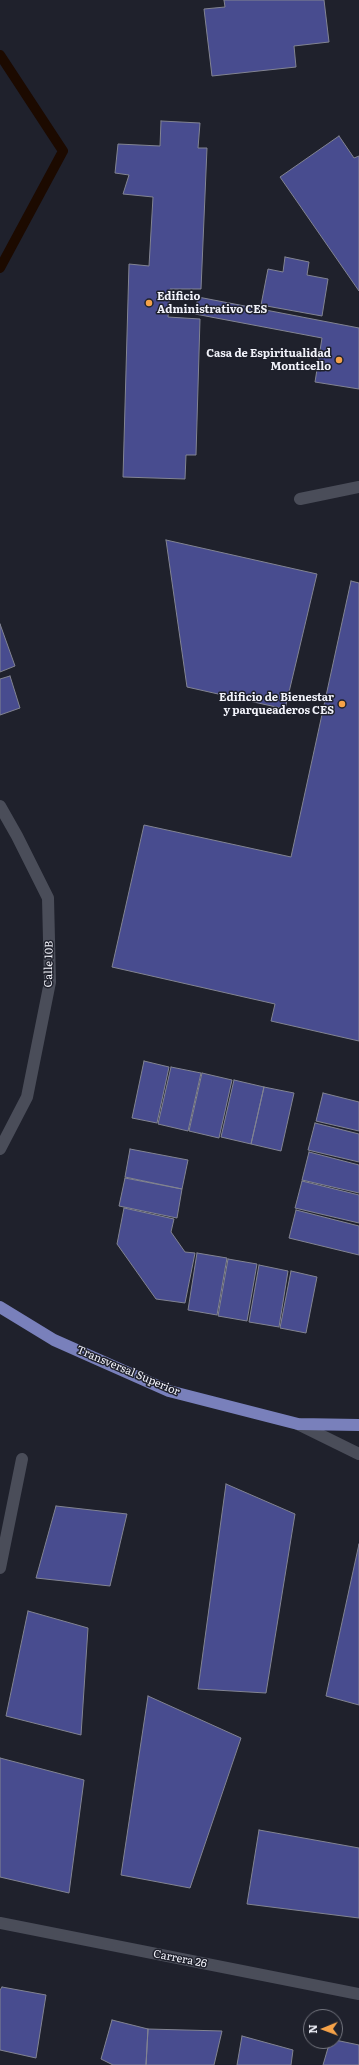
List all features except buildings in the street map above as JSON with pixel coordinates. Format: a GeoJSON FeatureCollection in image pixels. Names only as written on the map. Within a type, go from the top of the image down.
{"type":"FeatureCollection","features":[{"type":"Feature","properties":{"kind":"main road","name":"Transversal Superior"},"geometry":{"type":"LineString","coordinates":[[0,1307],[54,1340],[169,1392],[298,1424],[359,1425]]}},
{"type":"Feature","properties":{"kind":"street"},"geometry":{"type":"LineString","coordinates":[[300,499],[359,488]]}},
{"type":"Feature","properties":{"kind":"street","name":"Calle 10B"},"geometry":{"type":"LineString","coordinates":[[0,806],[48,898],[50,982],[27,1098],[0,1149]]}},
{"type":"Feature","properties":{"kind":"street"},"geometry":{"type":"LineString","coordinates":[[298,1424],[359,1454]]}},
{"type":"Feature","properties":{"kind":"street"},"geometry":{"type":"LineString","coordinates":[[0,1568],[5,1507],[22,1459]]}},
{"type":"Feature","properties":{"kind":"street","name":"Carrera 26"},"geometry":{"type":"LineString","coordinates":[[0,1923],[359,1994]]}},
{"type":"Feature","properties":{"kind":"waterway"},"geometry":{"type":"LineString","coordinates":[[0,55],[63,151],[0,268]]}},
{"type":"Feature","properties":{"kind":"place","name":"Edificio Administrativo CES"},"geometry":{"type":"Point","coordinates":[149,303]}},
{"type":"Feature","properties":{"kind":"place","name":"Casa de Espiritualidad Monticello"},"geometry":{"type":"Point","coordinates":[339,360]}},
{"type":"Feature","properties":{"kind":"place","name":"Edificio de Bienestar y parqueaderos CES"},"geometry":{"type":"Point","coordinates":[342,704]}}]}
